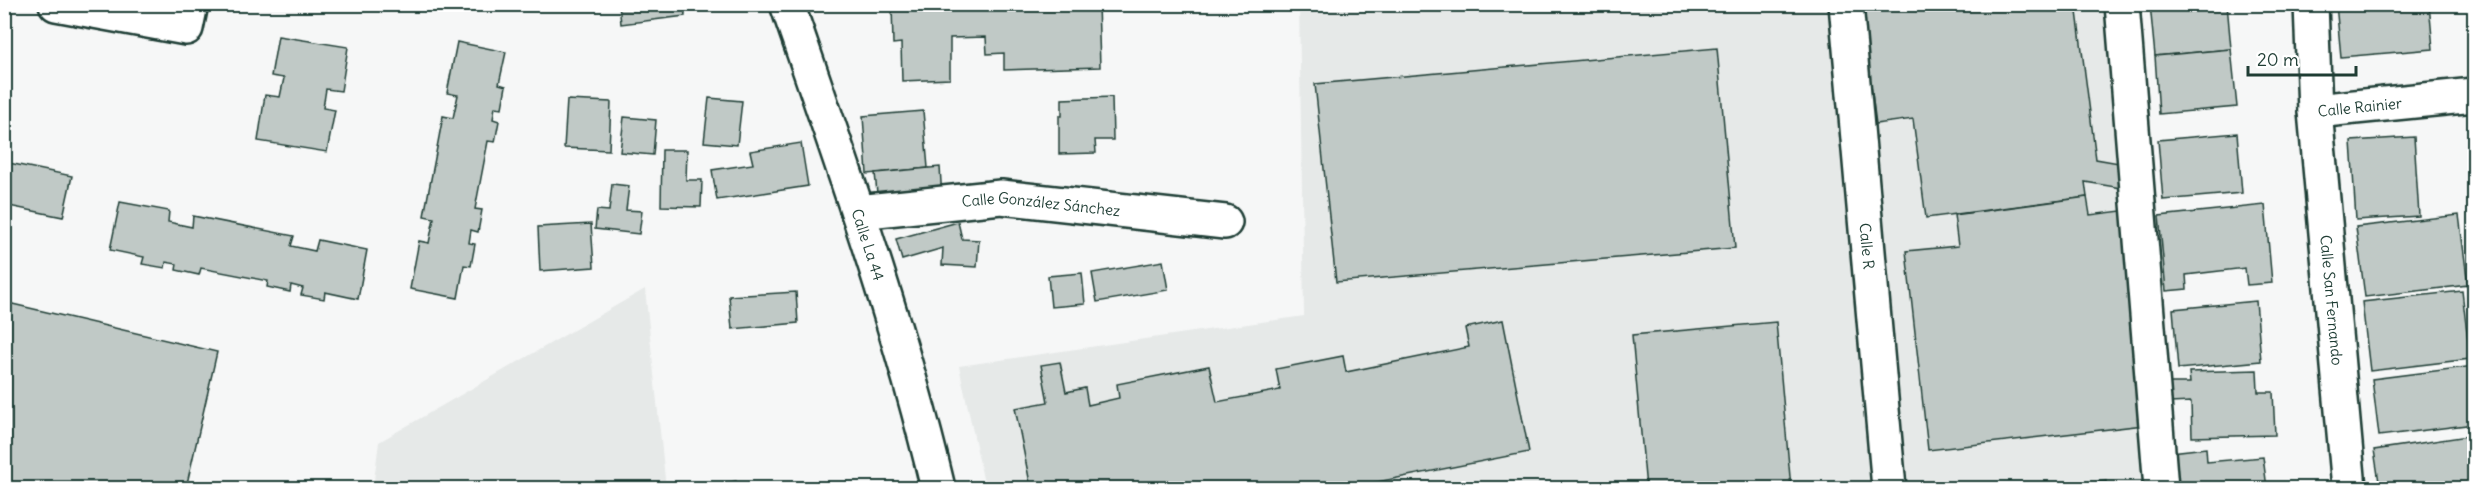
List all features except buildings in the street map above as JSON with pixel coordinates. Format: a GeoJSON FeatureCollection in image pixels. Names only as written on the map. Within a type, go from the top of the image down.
{"type":"FeatureCollection","features":[{"type":"Feature","properties":{"kind":"street"},"geometry":{"type":"LineString","coordinates":[[56,4],[189,16]]}},
{"type":"Feature","properties":{"kind":"street","name":"Calle La 44"},"geometry":{"type":"LineString","coordinates":[[787,4],[858,212],[909,379],[938,489]]}},
{"type":"Feature","properties":{"kind":"street","name":"Calle R"},"geometry":{"type":"LineString","coordinates":[[1846,4],[1889,489]]}},
{"type":"Feature","properties":{"kind":"street"},"geometry":{"type":"LineString","coordinates":[[2121,4],[2161,489]]}},
{"type":"Feature","properties":{"kind":"street","name":"Calle Rainier"},"geometry":{"type":"LineString","coordinates":[[2311,4],[2315,111],[2475,95]]}},
{"type":"Feature","properties":{"kind":"street","name":"Calle San Fernando"},"geometry":{"type":"LineString","coordinates":[[2315,111],[2349,489]]}},
{"type":"Feature","properties":{"kind":"street","name":"Calle González Sánchez"},"geometry":{"type":"LineString","coordinates":[[858,212],[1001,196],[1226,222]]}},
{"type":"Feature","properties":{"kind":"shaded area"},"geometry":{"type":"Polygon","coordinates":[[[1299,5],[2105,5],[2125,116],[2150,488],[985,488],[959,366],[1304,316],[1299,5]]]}},
{"type":"Feature","properties":{"kind":"shaded area"},"geometry":{"type":"Polygon","coordinates":[[[645,289],[666,488],[373,488],[379,442],[645,289]]]}}]}
